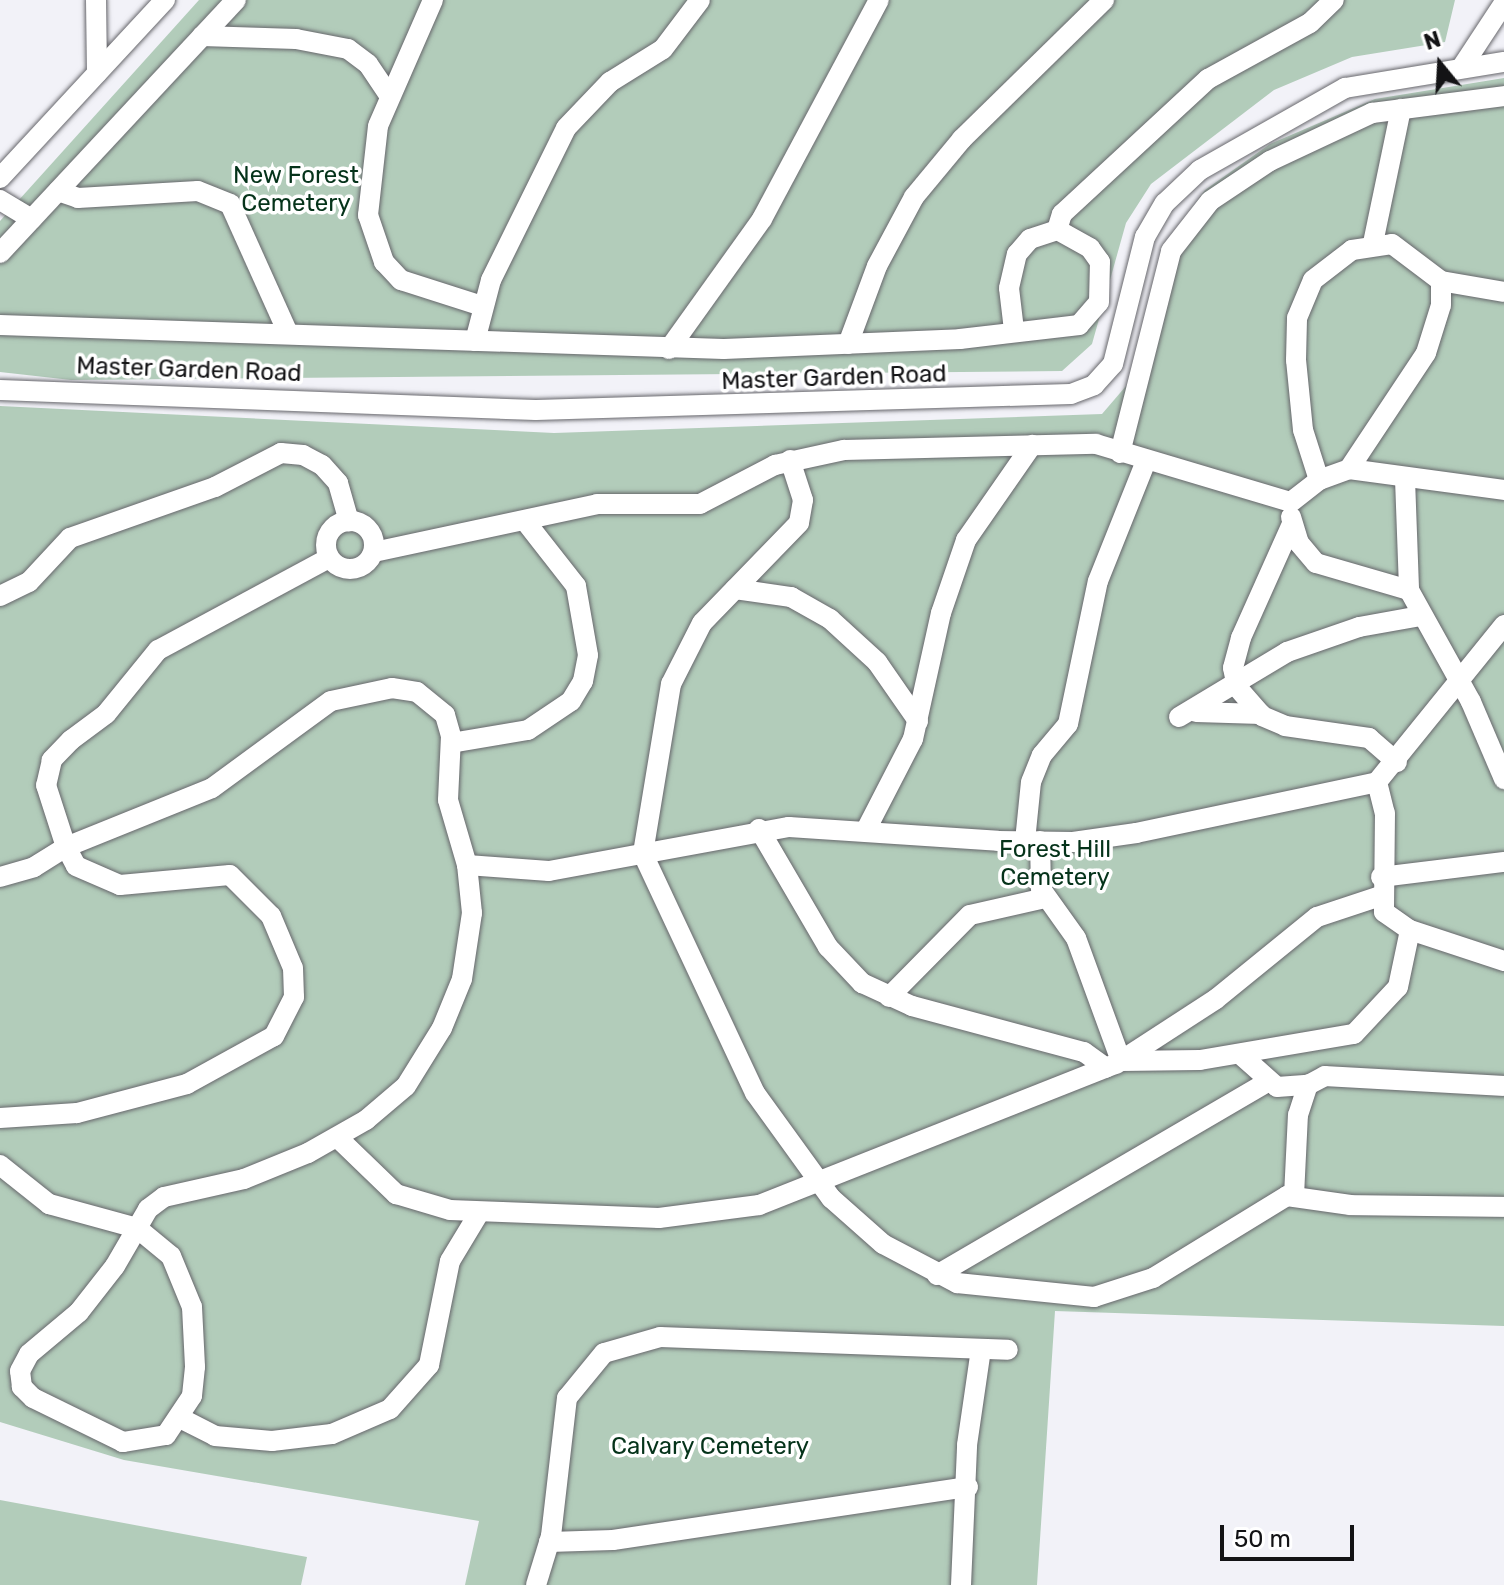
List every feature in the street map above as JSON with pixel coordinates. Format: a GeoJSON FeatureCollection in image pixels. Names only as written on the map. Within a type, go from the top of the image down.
{"type":"FeatureCollection","features":[{"type":"Feature","properties":{"kind":"street"},"geometry":{"type":"LineString","coordinates":[[96,0],[97,73]]}},
{"type":"Feature","properties":{"kind":"street"},"geometry":{"type":"LineString","coordinates":[[0,178],[165,0]]}},
{"type":"Feature","properties":{"kind":"street"},"geometry":{"type":"LineString","coordinates":[[0,253],[236,0]]}},
{"type":"Feature","properties":{"kind":"street"},"geometry":{"type":"LineString","coordinates":[[433,0],[388,94],[367,187],[375,240],[401,280],[482,306]]}},
{"type":"Feature","properties":{"kind":"street"},"geometry":{"type":"LineString","coordinates":[[475,341],[482,306],[523,205],[566,128],[610,82],[663,49],[700,0]]}},
{"type":"Feature","properties":{"kind":"street"},"geometry":{"type":"LineString","coordinates":[[669,349],[762,219],[879,0]]}},
{"type":"Feature","properties":{"kind":"street"},"geometry":{"type":"LineString","coordinates":[[848,344],[877,266],[914,197],[962,139],[1104,0]]}},
{"type":"Feature","properties":{"kind":"street"},"geometry":{"type":"LineString","coordinates":[[1057,230],[1062,214],[1208,79],[1310,23],[1334,0]]}},
{"type":"Feature","properties":{"kind":"street"},"geometry":{"type":"LineString","coordinates":[[1462,67],[1504,3]]}},
{"type":"Feature","properties":{"kind":"street"},"geometry":{"type":"LineString","coordinates":[[202,36],[296,39],[348,49],[368,64],[388,94]]}},
{"type":"Feature","properties":{"kind":"street","name":"Master Garden Road"},"geometry":{"type":"LineString","coordinates":[[0,390],[641,411],[1071,394],[1094,385],[1113,364],[1145,237],[1165,203],[1200,170],[1345,88],[1504,62]]}},
{"type":"Feature","properties":{"kind":"street"},"geometry":{"type":"LineString","coordinates":[[1120,453],[1171,251],[1183,228],[1270,161],[1372,113],[1504,96]]}},
{"type":"Feature","properties":{"kind":"street"},"geometry":{"type":"LineString","coordinates":[[1373,243],[1401,109]]}},
{"type":"Feature","properties":{"kind":"street"},"geometry":{"type":"LineString","coordinates":[[58,191],[78,198],[198,191],[230,204],[288,333]]}},
{"type":"Feature","properties":{"kind":"street"},"geometry":{"type":"LineString","coordinates":[[0,200],[32,219]]}},
{"type":"Feature","properties":{"kind":"street"},"geometry":{"type":"LineString","coordinates":[[0,325],[669,349],[848,344],[1079,325],[1099,302],[1100,262],[1090,248],[1057,230],[1030,239],[1017,254],[1009,288],[1014,330]]}},
{"type":"Feature","properties":{"kind":"street"},"geometry":{"type":"LineString","coordinates":[[1319,480],[1303,430],[1297,318],[1313,280],[1352,250],[1373,243],[1413,254],[1450,283],[1489,285],[1504,292]]}},
{"type":"Feature","properties":{"kind":"street"},"geometry":{"type":"LineString","coordinates":[[1349,469],[1426,353],[1450,283]]}},
{"type":"Feature","properties":{"kind":"street"},"geometry":{"type":"LineString","coordinates":[[329,558],[350,570],[365,565],[374,552],[597,504],[700,504],[790,460],[844,450],[1096,444],[1291,502]]}},
{"type":"Feature","properties":{"kind":"street"},"geometry":{"type":"LineString","coordinates":[[867,828],[898,776],[918,721],[941,613],[966,540],[1032,445]]}},
{"type":"Feature","properties":{"kind":"street"},"geometry":{"type":"LineString","coordinates":[[0,596],[29,582],[70,538],[215,487],[281,453],[322,465],[338,483],[349,521],[369,530],[374,552]]}},
{"type":"Feature","properties":{"kind":"street"},"geometry":{"type":"LineString","coordinates":[[790,460],[803,500],[799,523],[702,623],[671,684],[643,854],[755,1093],[819,1185],[883,1244],[937,1275],[1007,1291],[1094,1297],[1153,1278],[1269,1202],[1294,1196],[1350,1205],[1504,1207]]}},
{"type":"Feature","properties":{"kind":"street"},"geometry":{"type":"LineString","coordinates":[[1114,1064],[1076,938],[1045,898],[1032,841],[1031,782],[1042,755],[1068,724],[1098,581],[1146,461]]}},
{"type":"Feature","properties":{"kind":"street"},"geometry":{"type":"LineString","coordinates":[[1291,502],[1319,480],[1349,469],[1504,490]]}},
{"type":"Feature","properties":{"kind":"street"},"geometry":{"type":"LineString","coordinates":[[1405,479],[1409,590],[1458,680],[1502,771]]}},
{"type":"Feature","properties":{"kind":"street"},"geometry":{"type":"LineString","coordinates":[[1261,714],[1236,679],[1241,638],[1291,526],[1291,502]]}},
{"type":"Feature","properties":{"kind":"street"},"geometry":{"type":"LineString","coordinates":[[329,558],[329,534],[349,521]]}},
{"type":"Feature","properties":{"kind":"street"},"geometry":{"type":"LineString","coordinates":[[451,743],[528,730],[571,701],[583,681],[588,655],[576,586],[525,521]]}},
{"type":"Feature","properties":{"kind":"street"},"geometry":{"type":"LineString","coordinates":[[1291,526],[1316,563],[1336,573],[1382,577],[1409,590]]}},
{"type":"Feature","properties":{"kind":"street"},"geometry":{"type":"LineString","coordinates":[[0,1118],[77,1113],[187,1084],[274,1036],[294,997],[285,945],[245,884],[207,873],[120,885],[76,866],[66,847],[46,785],[52,760],[71,740],[106,714],[158,650],[329,558]]}},
{"type":"Feature","properties":{"kind":"street"},"geometry":{"type":"LineString","coordinates":[[1382,577],[1407,561]]}},
{"type":"Feature","properties":{"kind":"street"},"geometry":{"type":"LineString","coordinates":[[735,589],[791,597],[830,619],[877,662],[918,721]]}},
{"type":"Feature","properties":{"kind":"street"},"geometry":{"type":"LineString","coordinates":[[1397,762],[1369,738],[1285,726],[1261,714],[1188,715],[1236,679],[1321,638],[1421,616]]}},
{"type":"Feature","properties":{"kind":"street"},"geometry":{"type":"LineString","coordinates":[[467,865],[549,871],[759,829],[867,828],[1032,841],[1136,833],[1377,782],[1397,762],[1504,625]]}},
{"type":"Feature","properties":{"kind":"street"},"geometry":{"type":"LineString","coordinates":[[0,877],[34,867],[66,847],[184,804],[303,719],[358,692],[417,692],[445,715],[451,743],[448,800],[467,865],[472,913],[455,1001],[406,1086],[338,1138],[244,1179],[164,1197],[137,1228],[79,1312],[29,1354],[20,1371],[22,1387],[123,1442],[166,1435],[192,1396],[195,1367],[192,1307],[171,1256],[137,1228],[49,1204],[0,1165]]}},
{"type":"Feature","properties":{"kind":"street"},"geometry":{"type":"LineString","coordinates":[[1377,782],[1385,813],[1380,886],[1384,912],[1410,930],[1504,961]]}},
{"type":"Feature","properties":{"kind":"street"},"geometry":{"type":"LineString","coordinates":[[759,829],[828,947],[862,983],[889,997],[1084,1052],[1114,1064],[1162,1064],[1241,1055],[1312,1045],[1354,1034],[1386,1006],[1398,987],[1410,930]]}},
{"type":"Feature","properties":{"kind":"street"},"geometry":{"type":"LineString","coordinates":[[338,1138],[396,1194],[479,1213],[703,1215],[819,1185],[976,1115],[1114,1064],[1216,999],[1317,917],[1380,886],[1504,862]]}},
{"type":"Feature","properties":{"kind":"street"},"geometry":{"type":"LineString","coordinates":[[889,997],[970,915],[1045,898]]}},
{"type":"Feature","properties":{"kind":"street"},"geometry":{"type":"LineString","coordinates":[[1294,1196],[1298,1115],[1313,1082],[1312,1045]]}},
{"type":"Feature","properties":{"kind":"street"},"geometry":{"type":"LineString","coordinates":[[1241,1055],[1272,1084],[1298,1115]]}},
{"type":"Feature","properties":{"kind":"street"},"geometry":{"type":"LineString","coordinates":[[937,1275],[1272,1084],[1504,1086]]}},
{"type":"Feature","properties":{"kind":"street"},"geometry":{"type":"LineString","coordinates":[[180,1418],[215,1436],[272,1441],[332,1434],[390,1409],[429,1365],[450,1261],[479,1213]]}},
{"type":"Feature","properties":{"kind":"street"},"geometry":{"type":"LineString","coordinates":[[536,1585],[549,1542],[567,1398],[604,1353],[660,1337],[1008,1350]]}},
{"type":"Feature","properties":{"kind":"street"},"geometry":{"type":"LineString","coordinates":[[961,1585],[968,1487],[967,1445],[981,1349]]}},
{"type":"Feature","properties":{"kind":"street"},"geometry":{"type":"LineString","coordinates":[[549,1542],[613,1540],[968,1487]]}},
{"type":"Feature","properties":{"kind":"green space","name":"New Forest Cemetery"},"geometry":{"type":"Polygon","coordinates":[[[199,0],[1455,0],[1445,42],[1352,57],[1274,90],[1151,184],[1126,223],[1092,344],[1062,371],[71,380],[0,372],[0,221],[199,0]]]}},
{"type":"Feature","properties":{"kind":"green space","name":"Forest Hill Cemetery"},"geometry":{"type":"Polygon","coordinates":[[[1504,78],[1504,1326],[1055,1311],[1037,1585],[465,1585],[479,1521],[124,1460],[0,1422],[0,406],[554,433],[1102,414],[1132,379],[1164,247],[1205,190],[1270,144],[1375,99],[1504,78]]]}},
{"type":"Feature","properties":{"kind":"green space"},"geometry":{"type":"Polygon","coordinates":[[[0,1500],[307,1557],[301,1585],[0,1585],[0,1500]]]}},
{"type":"Feature","properties":{"kind":"park label","name":"Calvary Cemetery"},"geometry":{"type":"Point","coordinates":[710,1447]}}]}
